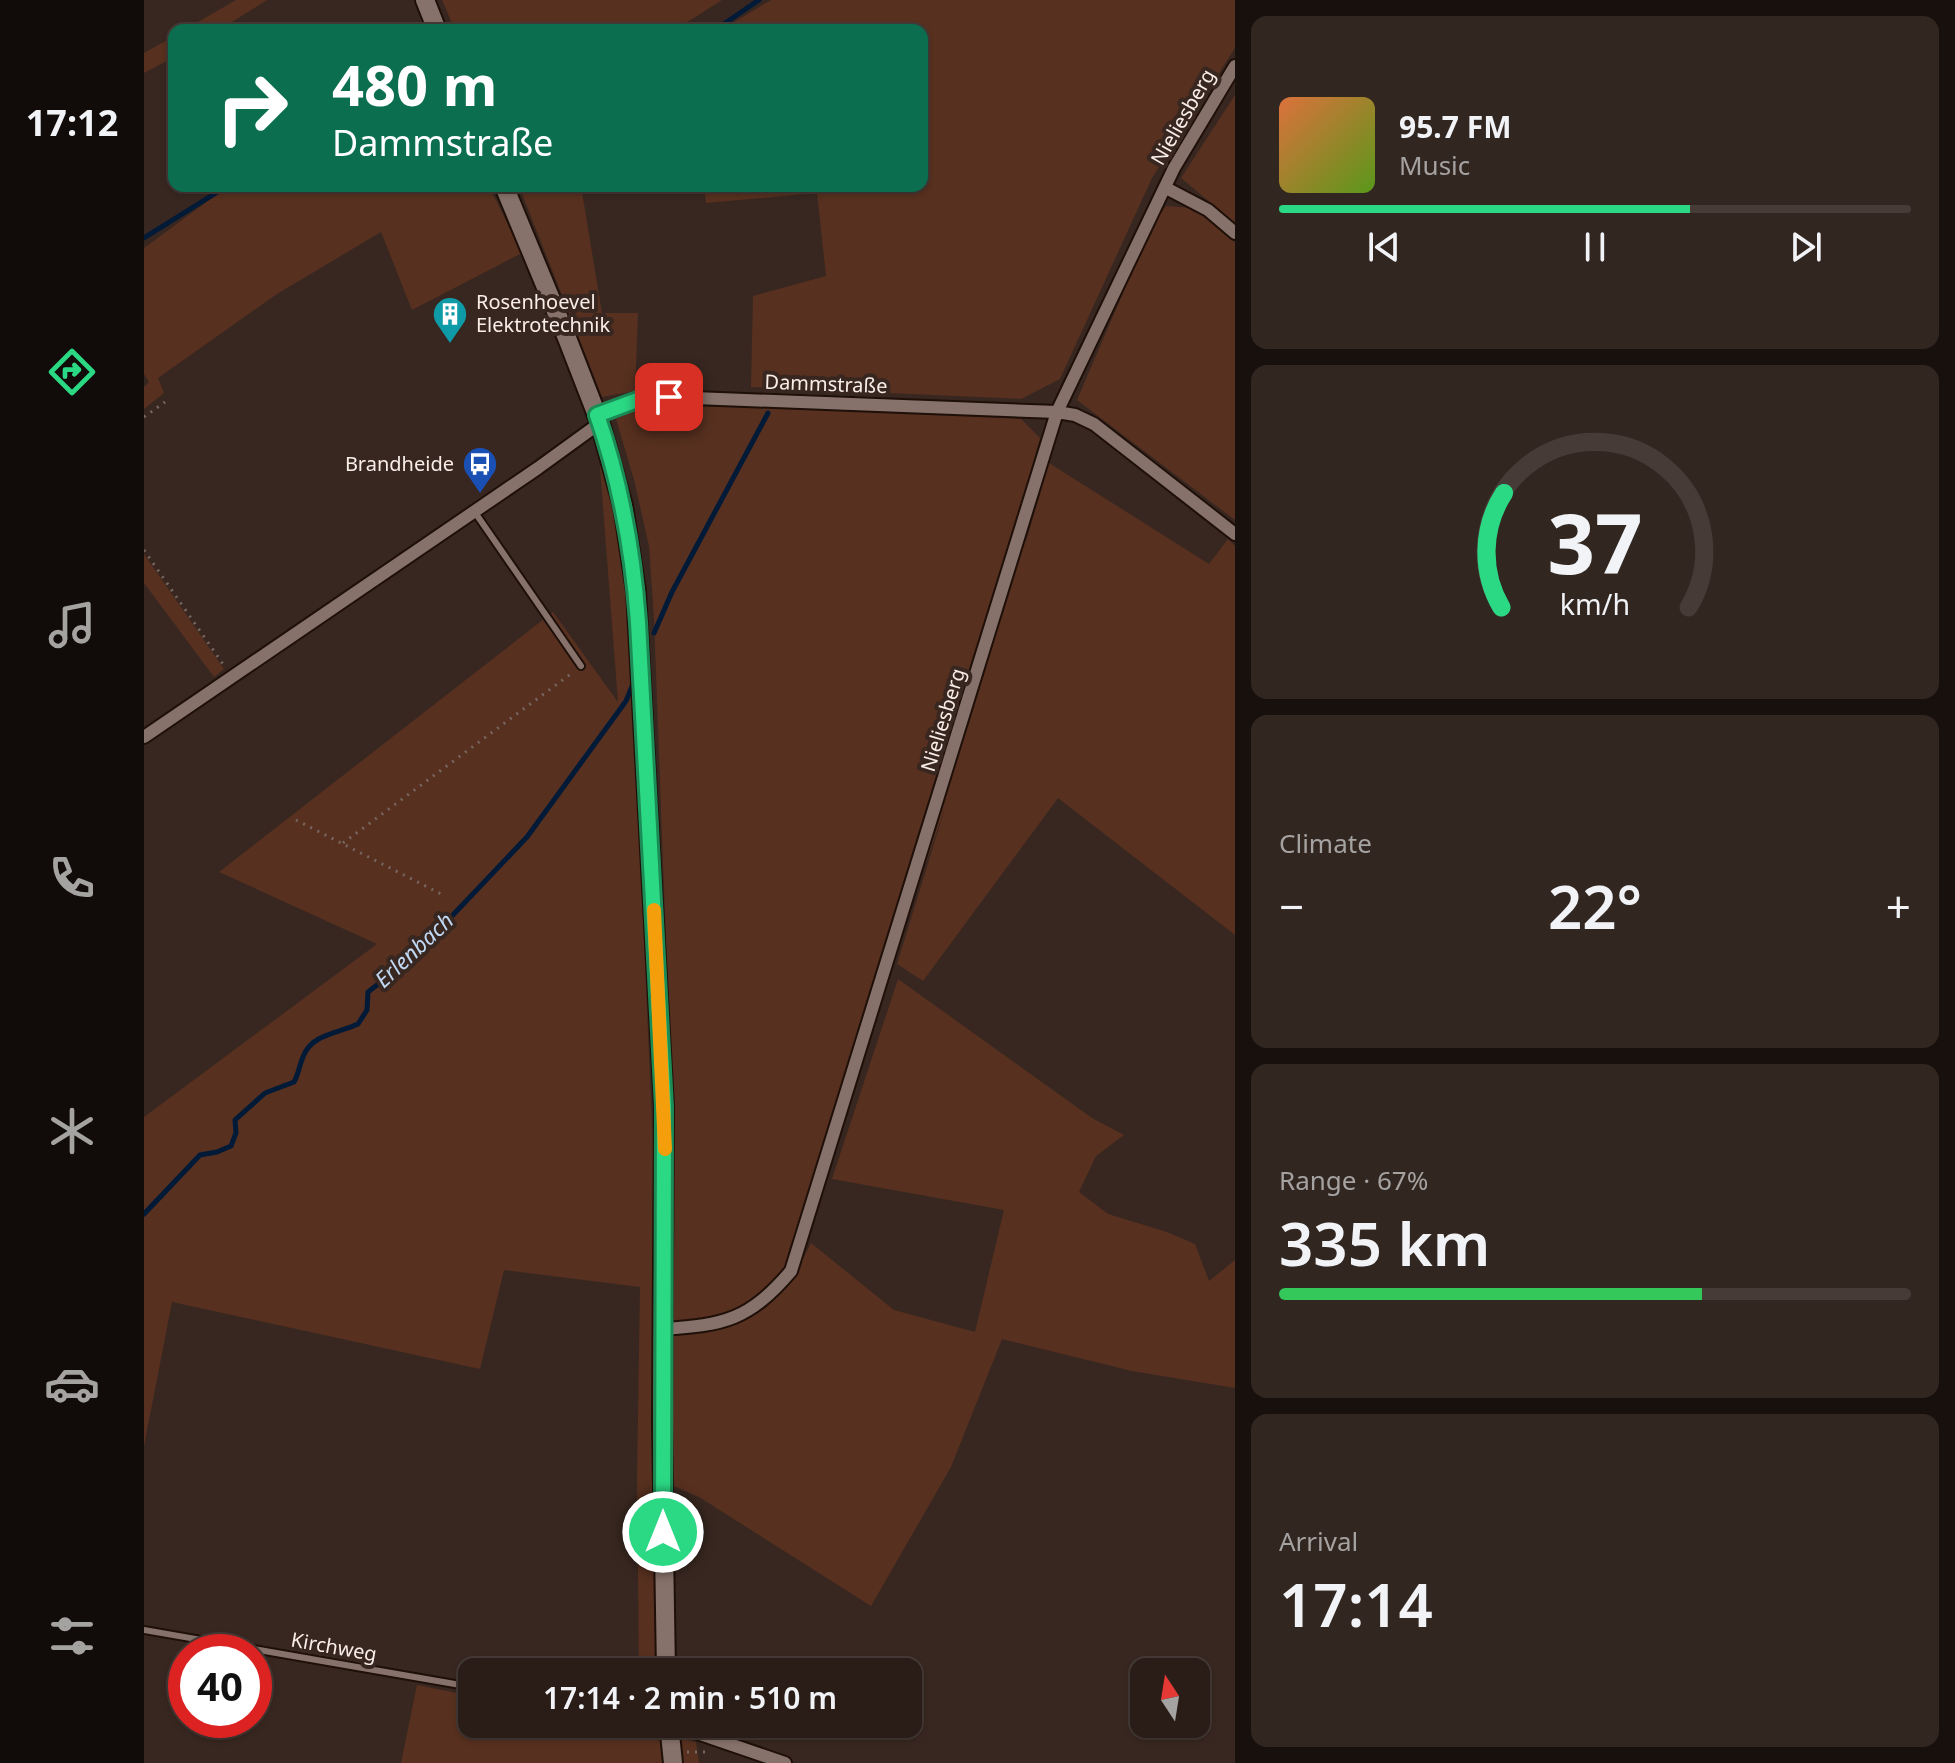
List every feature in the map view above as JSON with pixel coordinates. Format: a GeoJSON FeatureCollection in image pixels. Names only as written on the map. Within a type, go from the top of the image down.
{"type":"FeatureCollection","features":[{"type":"Feature","properties":{"kind":"street"},"geometry":{"type":"LineString","coordinates":[[425,0],[435,24]]}},
{"type":"Feature","properties":{"kind":"street","name":"Nieliesberg"},"geometry":{"type":"LineString","coordinates":[[663,1329],[711,1326],[745,1313],[771,1294],[791,1271],[1057,412],[1174,168],[1235,66]]}},
{"type":"Feature","properties":{"kind":"street"},"geometry":{"type":"LineString","coordinates":[[1166,188],[1208,210],[1235,233]]}},
{"type":"Feature","properties":{"kind":"street"},"geometry":{"type":"LineString","coordinates":[[506,192],[598,419],[623,506],[636,591],[664,1107],[666,1658]]}},
{"type":"Feature","properties":{"kind":"street","name":"Dammstraße"},"geometry":{"type":"LineString","coordinates":[[598,419],[640,399],[669,397],[1075,415],[1094,424],[1235,534]]}},
{"type":"Feature","properties":{"kind":"street"},"geometry":{"type":"LineString","coordinates":[[144,737],[474,511],[598,419]]}},
{"type":"Feature","properties":{"kind":"street"},"geometry":{"type":"LineString","coordinates":[[671,1738],[673,1763]]}},
{"type":"Feature","properties":{"kind":"street"},"geometry":{"type":"LineString","coordinates":[[711,1738],[785,1763]]}},
{"type":"Feature","properties":{"kind":"lane"},"geometry":{"type":"LineString","coordinates":[[474,511],[581,666]]}},
{"type":"Feature","properties":{"kind":"lane","name":"Kirchweg"},"geometry":{"type":"LineString","coordinates":[[144,1630],[458,1685]]}},
{"type":"Feature","properties":{"kind":"path"},"geometry":{"type":"LineString","coordinates":[[144,417],[165,402]]}},
{"type":"Feature","properties":{"kind":"path"},"geometry":{"type":"LineString","coordinates":[[144,550],[232,677]]}},
{"type":"Feature","properties":{"kind":"path"},"geometry":{"type":"LineString","coordinates":[[343,843],[581,666]]}},
{"type":"Feature","properties":{"kind":"path"},"geometry":{"type":"LineString","coordinates":[[296,820],[445,896]]}},
{"type":"Feature","properties":{"kind":"shaded area"},"geometry":{"type":"Polygon","coordinates":[[[236,0],[267,0],[229,24],[194,24],[236,0]]]}},
{"type":"Feature","properties":{"kind":"shaded area"},"geometry":{"type":"Polygon","coordinates":[[[442,0],[722,0],[681,24],[452,24],[442,0]]]}},
{"type":"Feature","properties":{"kind":"shaded area"},"geometry":{"type":"Polygon","coordinates":[[[771,0],[1235,0],[1235,48],[1152,178],[1060,379],[1021,399],[751,387],[753,296],[826,276],[817,193],[706,203],[705,192],[928,192],[928,24],[731,24],[771,0]]]}},
{"type":"Feature","properties":{"kind":"shaded area"},"geometry":{"type":"Polygon","coordinates":[[[168,39],[168,60],[144,73],[144,53],[168,39]]]}},
{"type":"Feature","properties":{"kind":"shaded area"},"geometry":{"type":"Polygon","coordinates":[[[1235,95],[1235,223],[1181,178],[1235,95]]]}},
{"type":"Feature","properties":{"kind":"shaded area"},"geometry":{"type":"Polygon","coordinates":[[[220,192],[492,192],[522,253],[412,310],[381,232],[277,294],[158,378],[164,393],[144,409],[144,387],[149,382],[144,374],[144,248],[220,192]]]}},
{"type":"Feature","properties":{"kind":"shaded area"},"geometry":{"type":"Polygon","coordinates":[[[521,192],[582,192],[602,313],[638,313],[635,391],[602,397],[521,192]]]}},
{"type":"Feature","properties":{"kind":"shaded area"},"geometry":{"type":"Polygon","coordinates":[[[1166,206],[1194,208],[1235,242],[1235,520],[1077,400],[1153,223],[1166,206]]]}},
{"type":"Feature","properties":{"kind":"shaded area"},"geometry":{"type":"Polygon","coordinates":[[[672,406],[774,407],[1021,419],[1040,438],[1011,541],[1026,541],[1049,463],[1209,564],[1228,539],[1235,546],[1235,935],[1058,798],[923,981],[897,964],[946,805],[787,1268],[756,1299],[714,1319],[697,1332],[736,1323],[767,1305],[791,1277],[811,1243],[894,1310],[975,1332],[1004,1210],[832,1179],[898,979],[1092,1118],[1124,1135],[1096,1156],[1079,1192],[1108,1214],[1195,1244],[1209,1281],[1235,1260],[1235,1388],[1132,1371],[1002,1339],[951,1467],[871,1606],[699,1497],[671,1485],[672,1106],[654,619],[649,546],[616,419],[634,411],[672,406]]]}},
{"type":"Feature","properties":{"kind":"shaded area"},"geometry":{"type":"Polygon","coordinates":[[[602,461],[610,481],[629,602],[654,1168],[658,1658],[639,1658],[637,1478],[640,1287],[504,1270],[480,1369],[172,1302],[144,1446],[144,1117],[377,944],[219,872],[553,612],[618,702],[600,468],[602,461]]]}},
{"type":"Feature","properties":{"kind":"shaded area"},"geometry":{"type":"Polygon","coordinates":[[[144,554],[224,669],[214,677],[144,583],[144,554]]]}},
{"type":"Feature","properties":{"kind":"shaded area"},"geometry":{"type":"Polygon","coordinates":[[[417,1685],[458,1693],[458,1738],[679,1738],[696,1742],[699,1763],[401,1763],[417,1685]]]}},
{"type":"Feature","properties":{"kind":"waterway"},"geometry":{"type":"LineString","coordinates":[[724,24],[759,0]]}},
{"type":"Feature","properties":{"kind":"waterway"},"geometry":{"type":"LineString","coordinates":[[144,238],[217,192]]}},
{"type":"Feature","properties":{"kind":"waterway","name":"Erlenbach"},"geometry":{"type":"LineString","coordinates":[[654,633],[672,592],[768,413]]}},
{"type":"Feature","properties":{"kind":"waterway","name":"Erlenbach"},"geometry":{"type":"LineString","coordinates":[[144,1214],[200,1155],[231,1146],[236,1133],[235,1120],[265,1093],[294,1082],[312,1043],[358,1024],[367,1010],[368,992],[413,957],[527,837],[626,701],[633,684]]}},
{"type":"Feature","properties":{"kind":"slow traffic"},"geometry":{"type":"LineString","coordinates":[[654,910],[665,1149]]}},
{"type":"Feature","properties":{"kind":"place","name":"Rosenhoevel Elektrotechnik"},"geometry":{"type":"Point","coordinates":[450,345]}},
{"type":"Feature","properties":{"kind":"place","name":"Brandheide"},"geometry":{"type":"Point","coordinates":[480,495]}},
{"type":"Feature","properties":{"kind":"route"},"geometry":{"type":"LineString","coordinates":[[663,1532],[664,1107],[638,622],[623,506],[597,415],[640,399],[669,397]]}}]}
